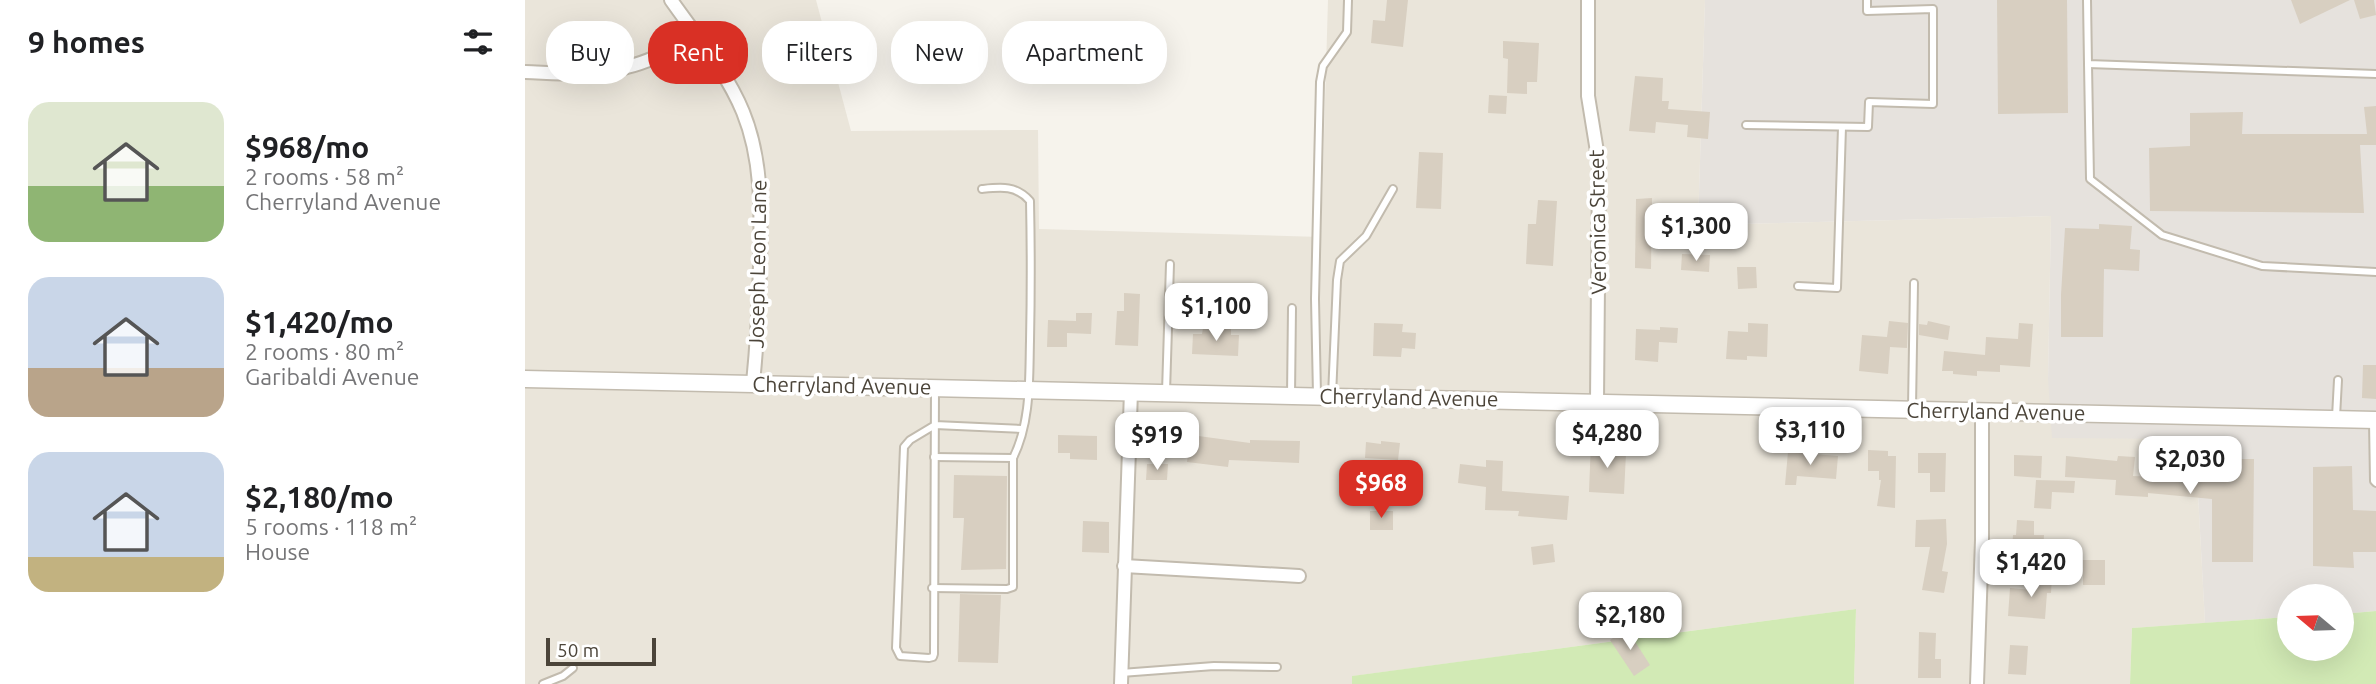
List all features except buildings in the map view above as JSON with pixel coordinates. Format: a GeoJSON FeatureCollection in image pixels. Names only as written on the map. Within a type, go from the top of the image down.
{"type":"FeatureCollection","features":[{"type":"Feature","properties":{"kind":"street","name":"Joseph Leon Lane"},"geometry":{"type":"LineString","coordinates":[[671,0],[686,21]]}},
{"type":"Feature","properties":{"kind":"street","name":"Veronica Street"},"geometry":{"type":"LineString","coordinates":[[1588,0],[1588,96],[1599,164],[1597,402]]}},
{"type":"Feature","properties":{"kind":"street"},"geometry":{"type":"LineString","coordinates":[[525,72],[587,73],[625,68],[648,60]]}},
{"type":"Feature","properties":{"kind":"street","name":"Joseph Leon Lane"},"geometry":{"type":"LineString","coordinates":[[730,84],[754,147],[759,180],[761,234],[758,332],[753,383]]}},
{"type":"Feature","properties":{"kind":"street","name":"Cherryland Avenue"},"geometry":{"type":"LineString","coordinates":[[525,379],[2375,420]]}},
{"type":"Feature","properties":{"kind":"street"},"geometry":{"type":"LineString","coordinates":[[1121,679],[1131,391]]}},
{"type":"Feature","properties":{"kind":"street"},"geometry":{"type":"LineString","coordinates":[[1977,684],[1982,540],[1982,411]]}},
{"type":"Feature","properties":{"kind":"street"},"geometry":{"type":"LineString","coordinates":[[1124,566],[1299,576]]}},
{"type":"Feature","properties":{"kind":"lane"},"geometry":{"type":"LineString","coordinates":[[1325,396],[1315,299],[1320,82],[1324,66],[1347,32],[1348,0]]}},
{"type":"Feature","properties":{"kind":"lane"},"geometry":{"type":"LineString","coordinates":[[1746,125],[1868,127],[1869,102],[1933,104],[1933,9],[1867,11],[1867,0]]}},
{"type":"Feature","properties":{"kind":"lane"},"geometry":{"type":"LineString","coordinates":[[2087,0],[2090,178],[2162,235],[2262,265],[2376,272]]}},
{"type":"Feature","properties":{"kind":"lane"},"geometry":{"type":"LineString","coordinates":[[2088,64],[2376,74]]}},
{"type":"Feature","properties":{"kind":"lane"},"geometry":{"type":"LineString","coordinates":[[1798,286],[1837,288],[1842,127]]}},
{"type":"Feature","properties":{"kind":"lane"},"geometry":{"type":"LineString","coordinates":[[932,588],[1013,587],[1013,458],[1019,448],[1028,411],[1029,389],[1032,275],[1030,201],[1023,192],[1013,189],[982,189]]}},
{"type":"Feature","properties":{"kind":"lane"},"geometry":{"type":"LineString","coordinates":[[1325,396],[1340,261],[1366,236],[1393,189]]}},
{"type":"Feature","properties":{"kind":"lane"},"geometry":{"type":"LineString","coordinates":[[1166,392],[1170,264]]}},
{"type":"Feature","properties":{"kind":"lane"},"geometry":{"type":"LineString","coordinates":[[1912,409],[1914,283]]}},
{"type":"Feature","properties":{"kind":"lane"},"geometry":{"type":"LineString","coordinates":[[1291,395],[1292,308]]}},
{"type":"Feature","properties":{"kind":"lane"},"geometry":{"type":"LineString","coordinates":[[2336,419],[2337,380]]}},
{"type":"Feature","properties":{"kind":"lane"},"geometry":{"type":"LineString","coordinates":[[935,387],[935,425],[932,588],[933,657],[900,656],[896,648],[904,447],[935,425],[1022,429]]}},
{"type":"Feature","properties":{"kind":"lane"},"geometry":{"type":"LineString","coordinates":[[2375,420],[2376,484]]}},
{"type":"Feature","properties":{"kind":"lane"},"geometry":{"type":"LineString","coordinates":[[934,457],[1013,458]]}},
{"type":"Feature","properties":{"kind":"lane"},"geometry":{"type":"LineString","coordinates":[[1121,679],[1215,666],[1277,667]]}},
{"type":"Feature","properties":{"kind":"lane"},"geometry":{"type":"LineString","coordinates":[[543,684],[563,676],[572,668]]}},
{"type":"Feature","properties":{"kind":"shaded area"},"geometry":{"type":"Polygon","coordinates":[[[525,0],[816,0],[822,21],[762,21],[762,84],[838,84],[851,131],[1038,130],[1039,229],[1321,237],[1328,0],[1705,0],[1698,225],[2051,216],[2048,379],[2195,439],[2205,623],[2132,628],[2130,684],[1854,684],[1856,609],[1353,676],[1352,684],[525,684],[525,0]]]}},
{"type":"Feature","properties":{"kind":"shaded area"},"geometry":{"type":"Polygon","coordinates":[[[1705,0],[2376,0],[2376,611],[2354,613],[2354,584],[2277,584],[2277,618],[2205,623],[2195,439],[2052,438],[2048,379],[2051,216],[1698,225],[1705,0]]]}},
{"type":"Feature","properties":{"kind":"green space"},"geometry":{"type":"Polygon","coordinates":[[[1856,609],[1854,684],[1352,684],[1352,676],[1856,609]]]}},
{"type":"Feature","properties":{"kind":"green space"},"geometry":{"type":"Polygon","coordinates":[[[2376,611],[2376,684],[2130,684],[2132,628],[2277,618],[2277,662],[2354,662],[2354,613],[2376,611]]]}}]}
